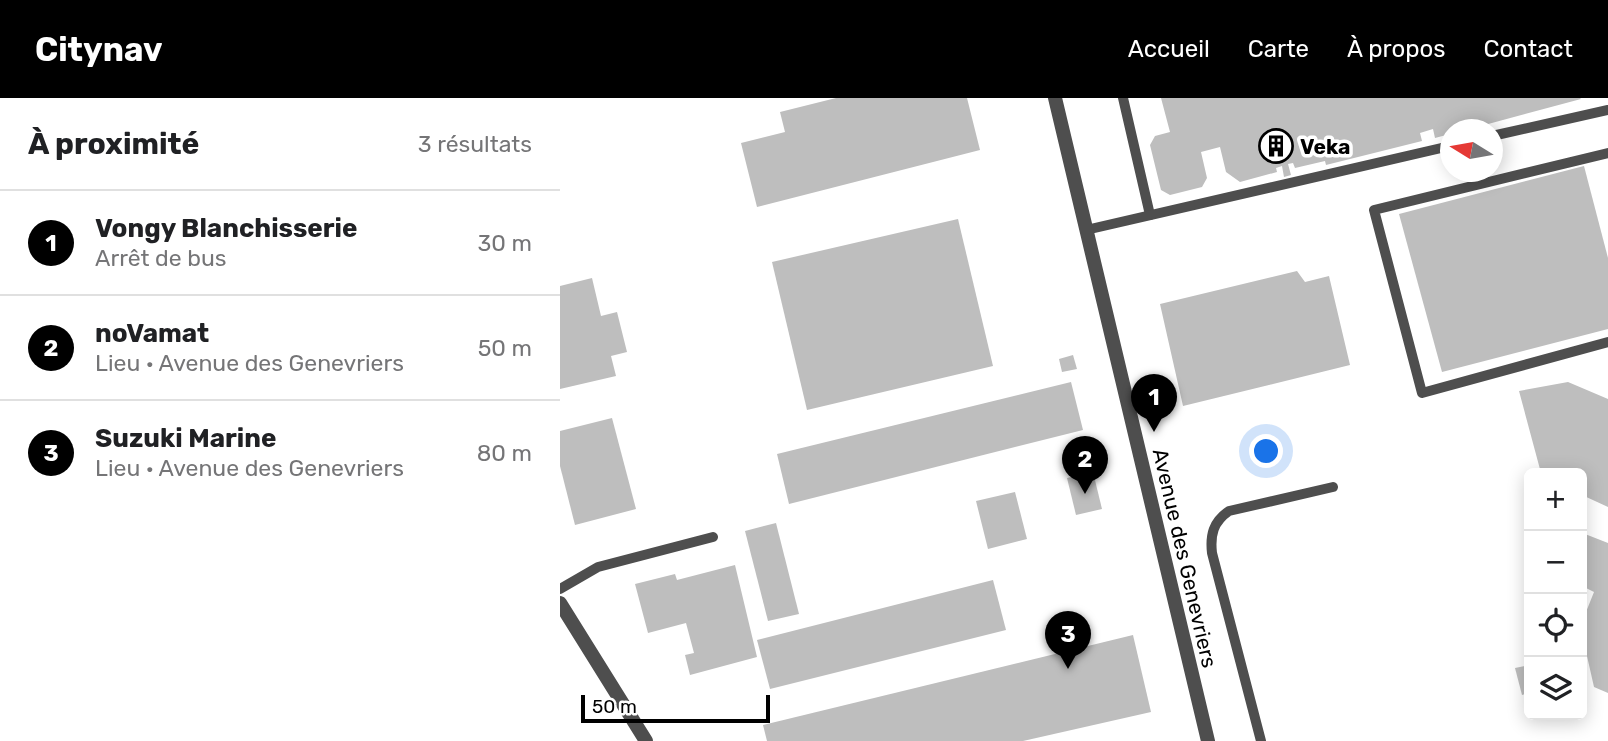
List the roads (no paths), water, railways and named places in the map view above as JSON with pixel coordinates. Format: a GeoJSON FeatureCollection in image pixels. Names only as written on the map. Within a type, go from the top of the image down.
{"type":"FeatureCollection","features":[{"type":"Feature","properties":{"kind":"street","name":"Avenue des Genevriers"},"geometry":{"type":"LineString","coordinates":[[1055,98],[1208,741]]}},
{"type":"Feature","properties":{"kind":"street"},"geometry":{"type":"LineString","coordinates":[[560,603],[646,741]]}},
{"type":"Feature","properties":{"kind":"lane"},"geometry":{"type":"LineString","coordinates":[[1124,98],[1150,215]]}},
{"type":"Feature","properties":{"kind":"lane"},"geometry":{"type":"LineString","coordinates":[[1503,134],[1608,110]]}},
{"type":"Feature","properties":{"kind":"lane"},"geometry":{"type":"LineString","coordinates":[[1086,230],[1440,149]]}},
{"type":"Feature","properties":{"kind":"lane"},"geometry":{"type":"LineString","coordinates":[[1608,153],[1374,209],[1422,393],[1608,342]]}},
{"type":"Feature","properties":{"kind":"lane"},"geometry":{"type":"LineString","coordinates":[[1261,741],[1212,554],[1214,527],[1219,517],[1229,510],[1333,487]]}},
{"type":"Feature","properties":{"kind":"lane"},"geometry":{"type":"LineString","coordinates":[[560,589],[598,567],[713,537]]}},
{"type":"Feature","properties":{"kind":"place","name":"Veka"},"geometry":{"type":"Point","coordinates":[1276,146]}},
{"type":"Feature","properties":{"kind":"place","name":"Vongy Blanchisserie"},"geometry":{"type":"Point","coordinates":[1154,432]}},
{"type":"Feature","properties":{"kind":"place","name":"noVamat"},"geometry":{"type":"Point","coordinates":[1085,494]}},
{"type":"Feature","properties":{"kind":"place","name":"Suzuki Marine"},"geometry":{"type":"Point","coordinates":[1068,669]}}]}
